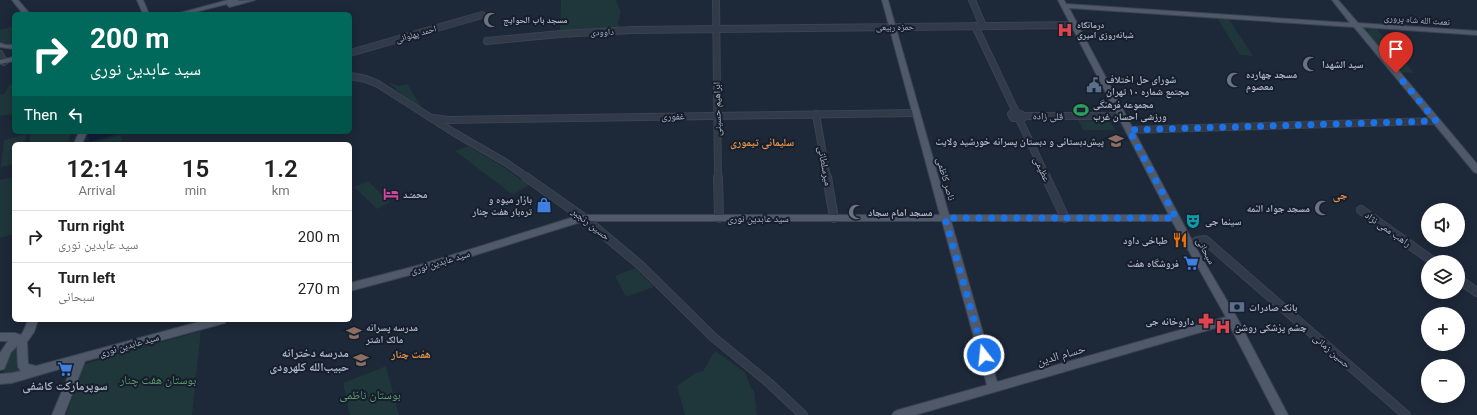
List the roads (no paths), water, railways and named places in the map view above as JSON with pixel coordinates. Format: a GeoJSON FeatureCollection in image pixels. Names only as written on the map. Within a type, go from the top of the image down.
{"type":"FeatureCollection","features":[{"type":"Feature","properties":{"kind":"main road"},"geometry":{"type":"LineString","coordinates":[[15,0],[25,12]]}},
{"type":"Feature","properties":{"kind":"main road"},"geometry":{"type":"LineString","coordinates":[[140,0],[145,12]]}},
{"type":"Feature","properties":{"kind":"main road"},"geometry":{"type":"LineString","coordinates":[[187,12],[236,0]]}},
{"type":"Feature","properties":{"kind":"main road"},"geometry":{"type":"LineString","coordinates":[[204,12],[252,0]]}},
{"type":"Feature","properties":{"kind":"main road","name":"ناصر کاظمی"},"geometry":{"type":"LineString","coordinates":[[884,0],[993,388]]}},
{"type":"Feature","properties":{"kind":"main road"},"geometry":{"type":"LineString","coordinates":[[1329,0],[1355,27],[1477,170]]}},
{"type":"Feature","properties":{"kind":"main road"},"geometry":{"type":"LineString","coordinates":[[1335,0],[1344,10],[1355,27]]}},
{"type":"Feature","properties":{"kind":"main road"},"geometry":{"type":"LineString","coordinates":[[1062,3],[1355,27]]}},
{"type":"Feature","properties":{"kind":"main road","name":"سبحانی"},"geometry":{"type":"LineString","coordinates":[[1062,3],[1190,246],[1232,319],[1282,415]]}},
{"type":"Feature","properties":{"kind":"main road"},"geometry":{"type":"LineString","coordinates":[[1344,10],[1360,22],[1378,26]]}},
{"type":"Feature","properties":{"kind":"main road","name":"نعمت الله شاه پروری"},"geometry":{"type":"LineString","coordinates":[[1355,27],[1363,28],[1378,26],[1477,33]]}},
{"type":"Feature","properties":{"kind":"main road"},"geometry":{"type":"LineString","coordinates":[[0,46],[5,48],[12,47]]}},
{"type":"Feature","properties":{"kind":"main road"},"geometry":{"type":"LineString","coordinates":[[1,58],[12,54]]}},
{"type":"Feature","properties":{"kind":"main road"},"geometry":{"type":"LineString","coordinates":[[1,58],[12,59]]}},
{"type":"Feature","properties":{"kind":"main road","name":"سید عابدین نوری"},"geometry":{"type":"LineString","coordinates":[[352,286],[421,268],[563,223],[584,218],[1176,218]]}},
{"type":"Feature","properties":{"kind":"main road","name":"حسام الدین"},"geometry":{"type":"LineString","coordinates":[[898,415],[1232,319]]}},
{"type":"Feature","properties":{"kind":"main road"},"geometry":{"type":"LineString","coordinates":[[32,322],[29,332],[22,341],[23,367],[37,370]]}},
{"type":"Feature","properties":{"kind":"main road","name":"سید عابدین نوری"},"geometry":{"type":"LineString","coordinates":[[0,379],[12,378],[214,322]]}},
{"type":"Feature","properties":{"kind":"main road"},"geometry":{"type":"LineString","coordinates":[[0,337],[12,336],[22,341]]}},
{"type":"Feature","properties":{"kind":"main road"},"geometry":{"type":"LineString","coordinates":[[0,366],[5,345],[22,341]]}},
{"type":"Feature","properties":{"kind":"main road"},"geometry":{"type":"LineString","coordinates":[[58,415],[81,358]]}},
{"type":"Feature","properties":{"kind":"street","name":"ابراهیم حسینی"},"geometry":{"type":"LineString","coordinates":[[716,0],[719,218]]}},
{"type":"Feature","properties":{"kind":"street"},"geometry":{"type":"LineString","coordinates":[[972,0],[983,26]]}},
{"type":"Feature","properties":{"kind":"street","name":"احمد پهلوانی"},"geometry":{"type":"LineString","coordinates":[[352,52],[482,15]]}},
{"type":"Feature","properties":{"kind":"street","name":"حمزه ربیعی"},"geometry":{"type":"LineString","coordinates":[[716,29],[1074,25]]}},
{"type":"Feature","properties":{"kind":"street"},"geometry":{"type":"LineString","coordinates":[[974,26],[1016,112],[1021,117]]}},
{"type":"Feature","properties":{"kind":"street","name":"داوودی"},"geometry":{"type":"LineString","coordinates":[[487,41],[560,34],[716,29]]}},
{"type":"Feature","properties":{"kind":"street","name":"حسین رنجبر"},"geometry":{"type":"LineString","coordinates":[[352,77],[373,82],[505,162],[584,218],[640,265],[713,337],[769,383],[803,415]]}},
{"type":"Feature","properties":{"kind":"street","name":"غفوری"},"geometry":{"type":"LineString","coordinates":[[431,118],[449,120],[916,113]]}},
{"type":"Feature","properties":{"kind":"street","name":"میرسلطانی"},"geometry":{"type":"LineString","coordinates":[[816,114],[834,218]]}},
{"type":"Feature","properties":{"kind":"street","name":"قلی زاده"},"geometry":{"type":"LineString","coordinates":[[1021,117],[1122,116]]}},
{"type":"Feature","properties":{"kind":"street","name":"عظیمی"},"geometry":{"type":"LineString","coordinates":[[1021,117],[1065,218]]}},
{"type":"Feature","properties":{"kind":"street"},"geometry":{"type":"LineString","coordinates":[[1129,130],[1436,121]]}},
{"type":"Feature","properties":{"kind":"street","name":"راهب ممی نژاد"},"geometry":{"type":"LineString","coordinates":[[1361,210],[1424,255]]}},
{"type":"Feature","properties":{"kind":"street","name":"حسین زمانی"},"geometry":{"type":"LineString","coordinates":[[1190,246],[1197,241],[1205,240],[1406,415]]}},
{"type":"Feature","properties":{"kind":"street"},"geometry":{"type":"LineString","coordinates":[[1465,284],[1477,292]]}},
{"type":"Feature","properties":{"kind":"water"},"geometry":{"type":"Polygon","coordinates":[[[88,134],[115,134],[89,142],[88,134]]]}},
{"type":"Feature","properties":{"kind":"place","name":"مسجد باب الحوایج"},"geometry":{"type":"Point","coordinates":[491,20]}},
{"type":"Feature","properties":{"kind":"place","name":"درمانگاه شبانه‌روزی امیری"},"geometry":{"type":"Point","coordinates":[1065,30]}},
{"type":"Feature","properties":{"kind":"place","name":"سید الشهدا"},"geometry":{"type":"Point","coordinates":[1310,64]}},
{"type":"Feature","properties":{"kind":"place","name":"مسجد چهارده معصوم"},"geometry":{"type":"Point","coordinates":[1234,80]}},
{"type":"Feature","properties":{"kind":"place","name":"شورای حل اختلاف مجتمع شماره ۱۰ تهران"},"geometry":{"type":"Point","coordinates":[1094,85]}},
{"type":"Feature","properties":{"kind":"place","name":"مجموعه فرهنگی ورزشی احسان غرب"},"geometry":{"type":"Point","coordinates":[1081,110]}},
{"type":"Feature","properties":{"kind":"place","name":"پیش‌دبستانی و دبستان پسرانه خورشید ولایت"},"geometry":{"type":"Point","coordinates":[1116,141]}},
{"type":"Feature","properties":{"kind":"place","name":"محمـّـد"},"geometry":{"type":"Point","coordinates":[391,194]}},
{"type":"Feature","properties":{"kind":"place","name":"بازار میوه و تره‌بار هفت چنار"},"geometry":{"type":"Point","coordinates":[544,205]}},
{"type":"Feature","properties":{"kind":"place","name":"مسجد جواد الئمه"},"geometry":{"type":"Point","coordinates":[1322,208]}},
{"type":"Feature","properties":{"kind":"place","name":"مسجد امام سجاد"},"geometry":{"type":"Point","coordinates":[856,212]}},
{"type":"Feature","properties":{"kind":"place","name":"سینما جی"},"geometry":{"type":"Point","coordinates":[1193,221]}},
{"type":"Feature","properties":{"kind":"place","name":"طباخی داود"},"geometry":{"type":"Point","coordinates":[1180,240]}},
{"type":"Feature","properties":{"kind":"place","name":"فروشگاه هفت"},"geometry":{"type":"Point","coordinates":[1191,263]}},
{"type":"Feature","properties":{"kind":"place","name":"بانک صادرات"},"geometry":{"type":"Point","coordinates":[1237,307]}},
{"type":"Feature","properties":{"kind":"place","name":"داروخانه جی"},"geometry":{"type":"Point","coordinates":[1206,321]}},
{"type":"Feature","properties":{"kind":"place","name":"چشم پزشکی روشن"},"geometry":{"type":"Point","coordinates":[1223,327]}},
{"type":"Feature","properties":{"kind":"place","name":"مدرسه پسرانه مالک اشتر"},"geometry":{"type":"Point","coordinates":[354,333]}},
{"type":"Feature","properties":{"kind":"place","name":"مدرسه دخترانه حبیب‌الله کلهرودی"},"geometry":{"type":"Point","coordinates":[361,360]}},
{"type":"Feature","properties":{"kind":"place","name":"سوپرمارکت کاشفی"},"geometry":{"type":"Point","coordinates":[65,369]}},
{"type":"Feature","properties":{"kind":"district","name":"سلیمانی تیموری"},"geometry":{"type":"Point","coordinates":[762,142]}},
{"type":"Feature","properties":{"kind":"district","name":"جی"},"geometry":{"type":"Point","coordinates":[1340,195]}},
{"type":"Feature","properties":{"kind":"district","name":"هفت چنار"},"geometry":{"type":"Point","coordinates":[411,354]}},
{"type":"Feature","properties":{"kind":"park label","name":"بوستان هفت چنار"},"geometry":{"type":"Point","coordinates":[158,380]}},
{"type":"Feature","properties":{"kind":"park label","name":"بوستان ناظمی"},"geometry":{"type":"Point","coordinates":[370,395]}}]}
